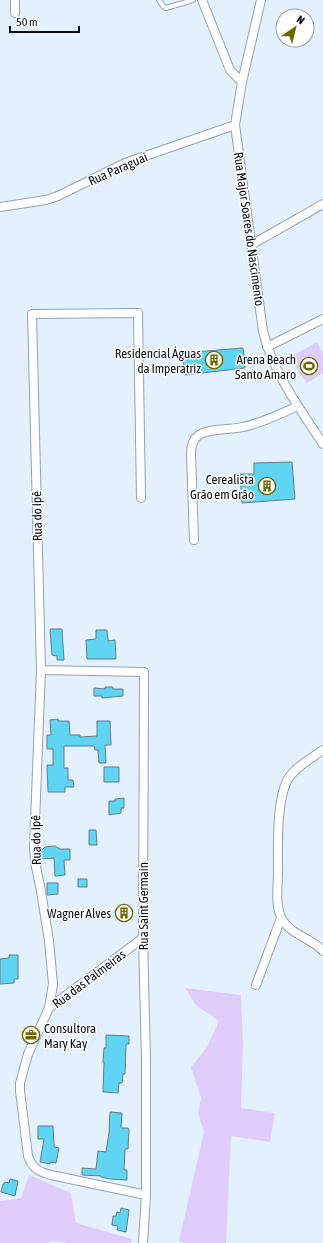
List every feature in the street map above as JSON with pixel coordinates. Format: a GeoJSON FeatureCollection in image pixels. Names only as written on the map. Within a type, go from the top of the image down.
{"type":"FeatureCollection","features":[{"type":"Feature","properties":{"kind":"street"},"geometry":{"type":"LineString","coordinates":[[15,0],[15,13]]}},
{"type":"Feature","properties":{"kind":"street"},"geometry":{"type":"LineString","coordinates":[[202,0],[230,70],[242,82]]}},
{"type":"Feature","properties":{"kind":"street","name":"Rua Major Soares do Nascimento"},"geometry":{"type":"LineString","coordinates":[[261,0],[242,82],[236,125],[263,331],[267,347],[279,374],[323,444]]}},
{"type":"Feature","properties":{"kind":"street","name":"Rua Paraguai"},"geometry":{"type":"LineString","coordinates":[[0,207],[46,200],[58,196],[125,163],[236,125]]}},
{"type":"Feature","properties":{"kind":"street"},"geometry":{"type":"LineString","coordinates":[[251,245],[323,204]]}},
{"type":"Feature","properties":{"kind":"street","name":"Rua do Ipê"},"geometry":{"type":"LineString","coordinates":[[50,1008],[53,984],[49,941],[42,891],[35,862],[34,847],[41,670],[32,314],[138,313],[141,498]]}},
{"type":"Feature","properties":{"kind":"street"},"geometry":{"type":"LineString","coordinates":[[267,347],[323,319]]}},
{"type":"Feature","properties":{"kind":"street"},"geometry":{"type":"LineString","coordinates":[[194,540],[191,454],[192,444],[195,438],[205,432],[242,428],[298,406]]}},
{"type":"Feature","properties":{"kind":"street","name":"Rua Saint Germain"},"geometry":{"type":"LineString","coordinates":[[41,670],[144,672],[143,938],[146,1060],[146,1195],[143,1243]]}},
{"type":"Feature","properties":{"kind":"street"},"geometry":{"type":"LineString","coordinates":[[323,750],[298,768],[288,778],[283,791],[278,825],[278,904],[281,918],[292,930],[312,942],[323,951]]}},
{"type":"Feature","properties":{"kind":"street"},"geometry":{"type":"LineString","coordinates":[[256,985],[281,918]]}},
{"type":"Feature","properties":{"kind":"street","name":"Rua das Palmeiras"},"geometry":{"type":"LineString","coordinates":[[143,938],[50,1008],[28,1054],[22,1073],[20,1087],[28,1152],[31,1164],[39,1171],[51,1175],[146,1195]]}},
{"type":"Feature","properties":{"kind":"lane"},"geometry":{"type":"LineString","coordinates":[[160,0],[162,6],[166,8],[193,0]]}},
{"type":"Feature","properties":{"kind":"shaded area","name":"Arena Beach Santo Amaro"},"geometry":{"type":"Polygon","coordinates":[[[317,342],[323,353],[323,373],[307,383],[289,358],[317,342]]]}},
{"type":"Feature","properties":{"kind":"shaded area"},"geometry":{"type":"Polygon","coordinates":[[[185,988],[241,995],[243,1044],[241,1108],[275,1113],[270,1142],[231,1136],[226,1243],[184,1243],[179,1241],[204,1132],[198,1113],[201,1098],[191,1067],[207,1047],[219,1021],[196,1005],[185,988]]]}},
{"type":"Feature","properties":{"kind":"shaded area"},"geometry":{"type":"Polygon","coordinates":[[[29,1175],[71,1193],[76,1223],[132,1239],[131,1243],[69,1243],[52,1241],[48,1243],[0,1243],[0,1201],[21,1198],[29,1175]]]}},
{"type":"Feature","properties":{"kind":"building","name":"Residencial Águas da Imperatriz"},"geometry":{"type":"Polygon","coordinates":[[[243,348],[245,368],[185,375],[182,353],[243,348]]]}},
{"type":"Feature","properties":{"kind":"building","name":"Cerealista Grão em Grão"},"geometry":{"type":"Polygon","coordinates":[[[292,462],[295,499],[242,503],[240,474],[254,474],[254,463],[292,462]]]}},
{"type":"Feature","properties":{"kind":"building"},"geometry":{"type":"Polygon","coordinates":[[[50,629],[62,629],[64,660],[57,660],[57,656],[52,655],[50,629]]]}},
{"type":"Feature","properties":{"kind":"building"},"geometry":{"type":"Polygon","coordinates":[[[96,630],[107,630],[108,641],[115,640],[116,659],[87,659],[86,640],[96,639],[96,630]]]}},
{"type":"Feature","properties":{"kind":"building"},"geometry":{"type":"Polygon","coordinates":[[[105,687],[123,689],[123,696],[102,698],[102,696],[94,696],[94,688],[105,689],[105,687]]]}},
{"type":"Feature","properties":{"kind":"building"},"geometry":{"type":"Polygon","coordinates":[[[58,719],[58,721],[69,721],[70,735],[80,735],[80,737],[97,736],[97,721],[110,721],[111,745],[105,745],[106,763],[99,763],[98,750],[95,750],[94,746],[64,746],[64,768],[68,768],[68,780],[73,780],[74,787],[65,787],[65,792],[48,792],[47,765],[53,765],[53,749],[47,749],[47,735],[51,735],[50,720],[58,719]]]}},
{"type":"Feature","properties":{"kind":"building"},"geometry":{"type":"Polygon","coordinates":[[[104,767],[119,767],[119,782],[104,782],[104,767]]]}},
{"type":"Feature","properties":{"kind":"building"},"geometry":{"type":"Polygon","coordinates":[[[124,798],[124,808],[121,808],[121,813],[109,815],[109,801],[124,798]]]}},
{"type":"Feature","properties":{"kind":"building"},"geometry":{"type":"Polygon","coordinates":[[[89,830],[96,830],[97,845],[89,845],[89,830]]]}},
{"type":"Feature","properties":{"kind":"building"},"geometry":{"type":"Polygon","coordinates":[[[55,846],[60,849],[70,849],[70,860],[64,860],[65,875],[55,876],[54,858],[40,859],[40,852],[45,847],[55,846]]]}},
{"type":"Feature","properties":{"kind":"building"},"geometry":{"type":"Polygon","coordinates":[[[78,879],[87,879],[87,887],[78,887],[78,879]]]}},
{"type":"Feature","properties":{"kind":"building"},"geometry":{"type":"Polygon","coordinates":[[[47,883],[58,883],[58,894],[47,895],[47,883]]]}},
{"type":"Feature","properties":{"kind":"building"},"geometry":{"type":"Polygon","coordinates":[[[9,955],[18,955],[18,979],[14,979],[14,983],[0,984],[0,959],[9,958],[9,955]]]}},
{"type":"Feature","properties":{"kind":"building"},"geometry":{"type":"Polygon","coordinates":[[[106,1035],[129,1036],[129,1044],[126,1044],[125,1074],[123,1074],[122,1083],[119,1083],[118,1093],[103,1092],[103,1062],[104,1048],[106,1048],[106,1035]]]}},
{"type":"Feature","properties":{"kind":"building"},"geometry":{"type":"Polygon","coordinates":[[[110,1112],[122,1113],[121,1128],[128,1128],[129,1130],[128,1149],[125,1149],[124,1170],[127,1170],[127,1180],[82,1175],[82,1168],[96,1169],[98,1151],[106,1152],[110,1112]]]}},
{"type":"Feature","properties":{"kind":"building"},"geometry":{"type":"Polygon","coordinates":[[[38,1126],[53,1126],[54,1147],[59,1148],[56,1163],[50,1162],[50,1164],[40,1162],[44,1139],[38,1139],[38,1126]]]}},
{"type":"Feature","properties":{"kind":"building"},"geometry":{"type":"Polygon","coordinates":[[[10,1179],[18,1181],[15,1196],[1,1192],[3,1184],[5,1182],[9,1183],[10,1179]]]}},
{"type":"Feature","properties":{"kind":"building"},"geometry":{"type":"Polygon","coordinates":[[[121,1208],[129,1210],[126,1232],[117,1230],[118,1226],[112,1225],[113,1216],[116,1216],[117,1212],[120,1213],[121,1208]]]}},
{"type":"Feature","properties":{"kind":"place","name":"Residencial Águas da Imperatriz"},"geometry":{"type":"Point","coordinates":[214,360]}},
{"type":"Feature","properties":{"kind":"place","name":"Arena Beach Santo Amaro"},"geometry":{"type":"Point","coordinates":[309,366]}},
{"type":"Feature","properties":{"kind":"place","name":"Cerealista Grão em Grão"},"geometry":{"type":"Point","coordinates":[267,486]}},
{"type":"Feature","properties":{"kind":"place","name":"Wagner Alves"},"geometry":{"type":"Point","coordinates":[124,913]}},
{"type":"Feature","properties":{"kind":"place","name":"Consultora Mary Kay"},"geometry":{"type":"Point","coordinates":[31,1035]}}]}
